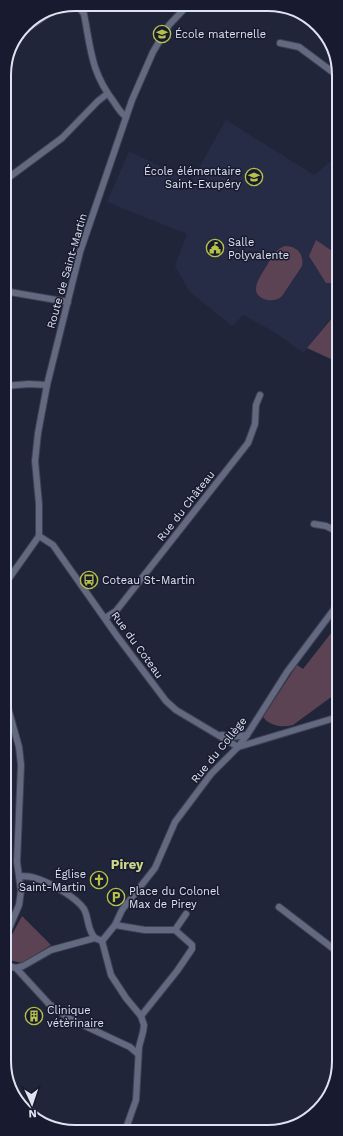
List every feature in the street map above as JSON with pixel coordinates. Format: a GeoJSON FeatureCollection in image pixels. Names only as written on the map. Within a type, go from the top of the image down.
{"type":"FeatureCollection","features":[{"type":"Feature","properties":{"kind":"street","name":"Route de Saint-Martin"},"geometry":{"type":"LineString","coordinates":[[39,536],[39,504],[35,460],[36,445],[47,385],[80,252],[126,117],[153,52],[170,25],[182,11]]}},
{"type":"Feature","properties":{"kind":"street"},"geometry":{"type":"LineString","coordinates":[[82,12],[91,57],[99,79],[107,94],[126,117]]}},
{"type":"Feature","properties":{"kind":"street"},"geometry":{"type":"LineString","coordinates":[[280,43],[299,47],[332,71]]}},
{"type":"Feature","properties":{"kind":"street"},"geometry":{"type":"LineString","coordinates":[[11,176],[62,138],[98,101],[107,94]]}},
{"type":"Feature","properties":{"kind":"street"},"geometry":{"type":"LineString","coordinates":[[11,292],[68,302]]}},
{"type":"Feature","properties":{"kind":"street"},"geometry":{"type":"LineString","coordinates":[[11,385],[29,384],[47,385]]}},
{"type":"Feature","properties":{"kind":"street","name":"Rue du Château"},"geometry":{"type":"LineString","coordinates":[[105,618],[116,611],[248,443],[253,433],[256,405],[260,395]]}},
{"type":"Feature","properties":{"kind":"street"},"geometry":{"type":"LineString","coordinates":[[314,524],[326,526],[332,529]]}},
{"type":"Feature","properties":{"kind":"street"},"geometry":{"type":"LineString","coordinates":[[11,576],[39,536]]}},
{"type":"Feature","properties":{"kind":"street","name":"Rue du Coteau"},"geometry":{"type":"LineString","coordinates":[[39,536],[53,545],[166,700],[176,710],[238,747]]}},
{"type":"Feature","properties":{"kind":"street","name":"Rue du Collège"},"geometry":{"type":"LineString","coordinates":[[115,925],[122,910],[155,868],[175,822],[211,774],[238,747],[247,735],[287,672],[332,612]]}},
{"type":"Feature","properties":{"kind":"street"},"geometry":{"type":"LineString","coordinates":[[11,718],[19,747],[21,765],[17,862],[21,891],[18,905],[11,923]]}},
{"type":"Feature","properties":{"kind":"street"},"geometry":{"type":"LineString","coordinates":[[238,747],[332,719]]}},
{"type":"Feature","properties":{"kind":"street"},"geometry":{"type":"LineString","coordinates":[[218,735],[232,737],[247,735],[250,740],[255,742]]}},
{"type":"Feature","properties":{"kind":"street"},"geometry":{"type":"LineString","coordinates":[[19,876],[36,878],[56,887],[80,905],[85,912],[91,932],[95,938],[102,941]]}},
{"type":"Feature","properties":{"kind":"street"},"geometry":{"type":"LineString","coordinates":[[279,906],[332,948]]}},
{"type":"Feature","properties":{"kind":"street"},"geometry":{"type":"LineString","coordinates":[[175,930],[186,914]]}},
{"type":"Feature","properties":{"kind":"street"},"geometry":{"type":"LineString","coordinates":[[102,941],[115,925],[145,930],[175,930],[192,945],[192,949],[177,971],[141,1016]]}},
{"type":"Feature","properties":{"kind":"street"},"geometry":{"type":"LineString","coordinates":[[11,967],[16,968],[23,966],[51,950],[95,938]]}},
{"type":"Feature","properties":{"kind":"street"},"geometry":{"type":"LineString","coordinates":[[102,941],[111,975],[126,998],[141,1016],[144,1025],[138,1054],[136,1100],[127,1125]]}},
{"type":"Feature","properties":{"kind":"street"},"geometry":{"type":"LineString","coordinates":[[16,968],[49,1004],[64,1015],[130,1047],[138,1054]]}},
{"type":"Feature","properties":{"kind":"shaded area"},"geometry":{"type":"Polygon","coordinates":[[[226,120],[314,175],[332,160],[332,317],[303,353],[276,333],[243,315],[232,326],[189,291],[175,266],[187,234],[107,202],[129,151],[191,182],[226,120]]]}},
{"type":"Feature","properties":{"kind":"shaded area"},"geometry":{"type":"Polygon","coordinates":[[[316,240],[332,251],[332,283],[326,283],[309,256],[316,240]]]}},
{"type":"Feature","properties":{"kind":"shaded area"},"geometry":{"type":"Polygon","coordinates":[[[285,246],[293,247],[301,254],[302,266],[282,296],[271,300],[261,298],[257,294],[256,290],[260,276],[279,249],[285,246]]]}},
{"type":"Feature","properties":{"kind":"shaded area"},"geometry":{"type":"Polygon","coordinates":[[[332,318],[332,359],[307,348],[332,318]]]}},
{"type":"Feature","properties":{"kind":"shaded area"},"geometry":{"type":"Polygon","coordinates":[[[332,632],[332,696],[293,725],[281,726],[266,720],[263,717],[297,665],[303,669],[332,632]]]}},
{"type":"Feature","properties":{"kind":"shaded area"},"geometry":{"type":"Polygon","coordinates":[[[22,916],[51,945],[22,963],[11,960],[11,937],[22,916]]]}},
{"type":"Feature","properties":{"kind":"place","name":"École maternelle"},"geometry":{"type":"Point","coordinates":[162,34]}},
{"type":"Feature","properties":{"kind":"place","name":"École élémentaire Saint-Exupéry"},"geometry":{"type":"Point","coordinates":[254,177]}},
{"type":"Feature","properties":{"kind":"place","name":"Salle Polyvalente"},"geometry":{"type":"Point","coordinates":[215,248]}},
{"type":"Feature","properties":{"kind":"place","name":"Coteau St-Martin"},"geometry":{"type":"Point","coordinates":[89,580]}},
{"type":"Feature","properties":{"kind":"place","name":"Église Saint-Martin"},"geometry":{"type":"Point","coordinates":[99,880]}},
{"type":"Feature","properties":{"kind":"place","name":"Place du Colonel Max de Pirey"},"geometry":{"type":"Point","coordinates":[116,897]}},
{"type":"Feature","properties":{"kind":"place","name":"Clinique vétèrinaire"},"geometry":{"type":"Point","coordinates":[34,1016]}},
{"type":"Feature","properties":{"kind":"district","name":"Pirey"},"geometry":{"type":"Point","coordinates":[127,864]}}]}
